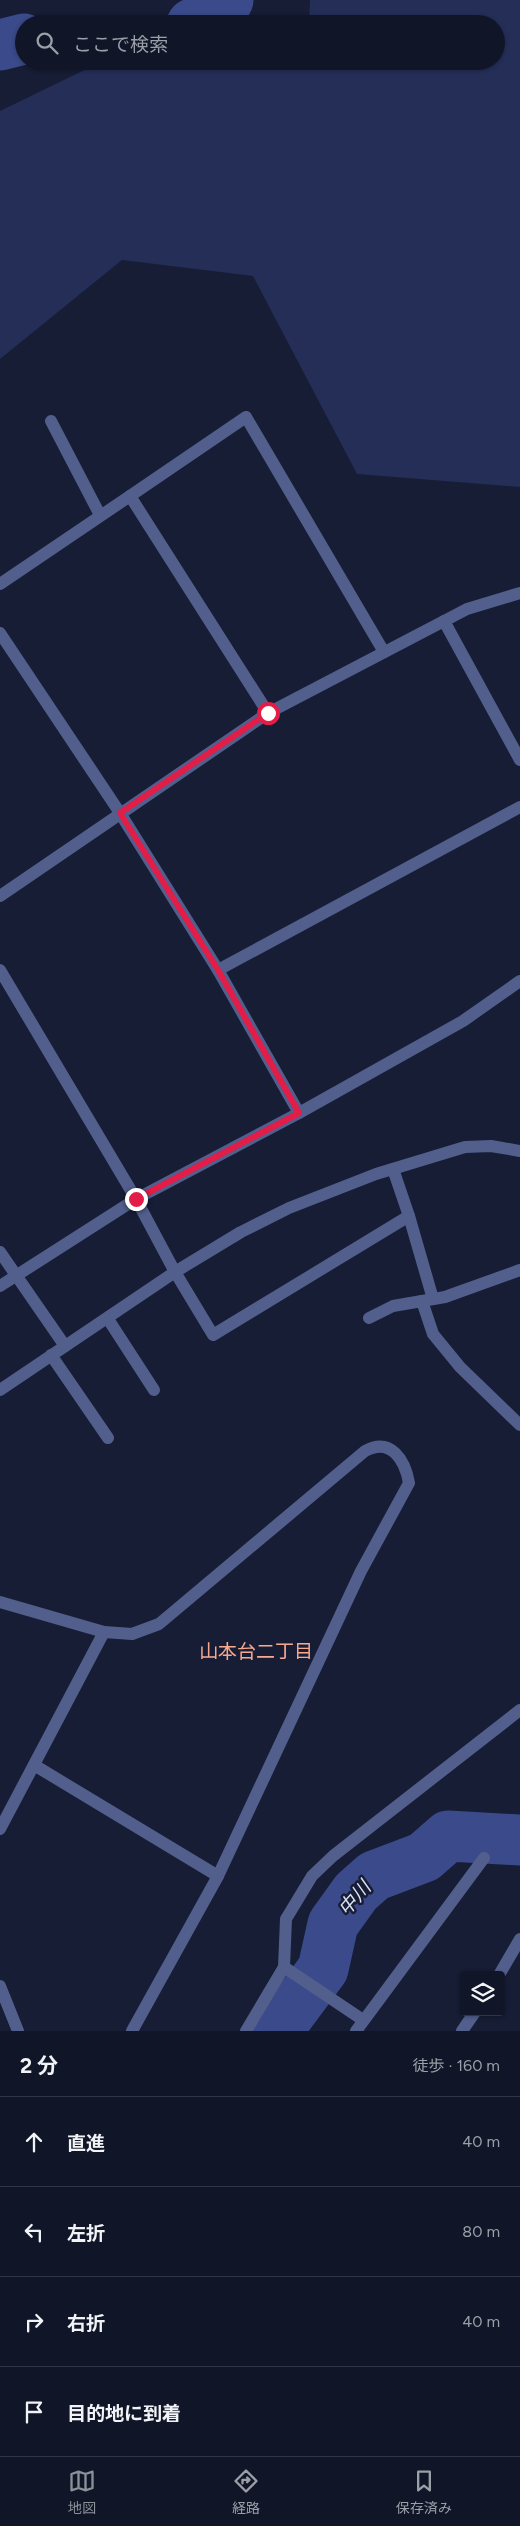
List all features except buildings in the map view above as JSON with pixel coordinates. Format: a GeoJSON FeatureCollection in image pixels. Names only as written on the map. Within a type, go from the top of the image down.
{"type":"FeatureCollection","features":[{"type":"Feature","properties":{"kind":"street"},"geometry":{"type":"LineString","coordinates":[[0,584],[246,417],[384,652]]}},
{"type":"Feature","properties":{"kind":"street"},"geometry":{"type":"LineString","coordinates":[[51,421],[100,515]]}},
{"type":"Feature","properties":{"kind":"street"},"geometry":{"type":"LineString","coordinates":[[130,496],[268,713]]}},
{"type":"Feature","properties":{"kind":"street"},"geometry":{"type":"LineString","coordinates":[[0,896],[268,713],[467,609],[520,593]]}},
{"type":"Feature","properties":{"kind":"street"},"geometry":{"type":"LineString","coordinates":[[444,621],[520,760]]}},
{"type":"Feature","properties":{"kind":"street"},"geometry":{"type":"LineString","coordinates":[[0,633],[120,813],[218,970],[299,1113]]}},
{"type":"Feature","properties":{"kind":"street"},"geometry":{"type":"LineString","coordinates":[[218,970],[520,807]]}},
{"type":"Feature","properties":{"kind":"street"},"geometry":{"type":"LineString","coordinates":[[0,970],[136,1199],[175,1272],[213,1335],[409,1216]]}},
{"type":"Feature","properties":{"kind":"street"},"geometry":{"type":"LineString","coordinates":[[0,1286],[136,1199],[299,1113],[463,1021],[520,981]]}},
{"type":"Feature","properties":{"kind":"street"},"geometry":{"type":"LineString","coordinates":[[0,1390],[108,1319],[175,1272],[241,1232],[289,1208],[393,1169],[465,1147],[491,1146],[520,1151]]}},
{"type":"Feature","properties":{"kind":"street"},"geometry":{"type":"LineString","coordinates":[[393,1169],[409,1216],[433,1334],[460,1367],[520,1425]]}},
{"type":"Feature","properties":{"kind":"street"},"geometry":{"type":"LineString","coordinates":[[0,1252],[65,1346]]}},
{"type":"Feature","properties":{"kind":"street"},"geometry":{"type":"LineString","coordinates":[[370,1318],[393,1306],[427,1300],[520,1270]]}},
{"type":"Feature","properties":{"kind":"street"},"geometry":{"type":"LineString","coordinates":[[108,1319],[154,1390]]}},
{"type":"Feature","properties":{"kind":"street"},"geometry":{"type":"LineString","coordinates":[[51,1355],[108,1438]]}},
{"type":"Feature","properties":{"kind":"street"},"geometry":{"type":"LineString","coordinates":[[0,1602],[104,1632],[132,1634],[159,1624],[365,1451],[373,1447],[390,1449],[402,1458],[409,1482],[361,1571],[218,1876],[132,2031]]}},
{"type":"Feature","properties":{"kind":"street"},"geometry":{"type":"LineString","coordinates":[[0,1829],[104,1632]]}},
{"type":"Feature","properties":{"kind":"street"},"geometry":{"type":"LineString","coordinates":[[246,2031],[284,1967],[286,1919],[312,1876],[333,1856],[520,1710]]}},
{"type":"Feature","properties":{"kind":"street"},"geometry":{"type":"LineString","coordinates":[[34,1765],[218,1876]]}},
{"type":"Feature","properties":{"kind":"street"},"geometry":{"type":"LineString","coordinates":[[284,1967],[359,2025],[484,1858]]}},
{"type":"Feature","properties":{"kind":"street"},"geometry":{"type":"LineString","coordinates":[[500,1971],[520,1939]]}},
{"type":"Feature","properties":{"kind":"street"},"geometry":{"type":"LineString","coordinates":[[0,1986],[18,2031]]}},
{"type":"Feature","properties":{"kind":"street"},"geometry":{"type":"LineString","coordinates":[[462,2031],[472,2016]]}},
{"type":"Feature","properties":{"kind":"shaded area"},"geometry":{"type":"Polygon","coordinates":[[[310,0],[520,0],[520,487],[357,474],[253,276],[122,260],[0,359],[0,111],[84,70],[505,70],[505,15],[309,15],[310,0]]]}},
{"type":"Feature","properties":{"kind":"waterway"},"geometry":{"type":"LineString","coordinates":[[213,15],[220,12],[228,0]]}},
{"type":"Feature","properties":{"kind":"waterway"},"geometry":{"type":"LineString","coordinates":[[0,45],[15,41]]}},
{"type":"Feature","properties":{"kind":"waterway","name":"中川"},"geometry":{"type":"LineString","coordinates":[[277,2031],[323,1969],[333,1924],[356,1892],[374,1876],[424,1857],[448,1836],[520,1840]]}},
{"type":"Feature","properties":{"kind":"district","name":"山本台二丁目"},"geometry":{"type":"Point","coordinates":[256,1651]}},
{"type":"Feature","properties":{"kind":"route"},"geometry":{"type":"LineString","coordinates":[[136,1199],[299,1113],[218,970],[120,813],[268,713]]}}]}
